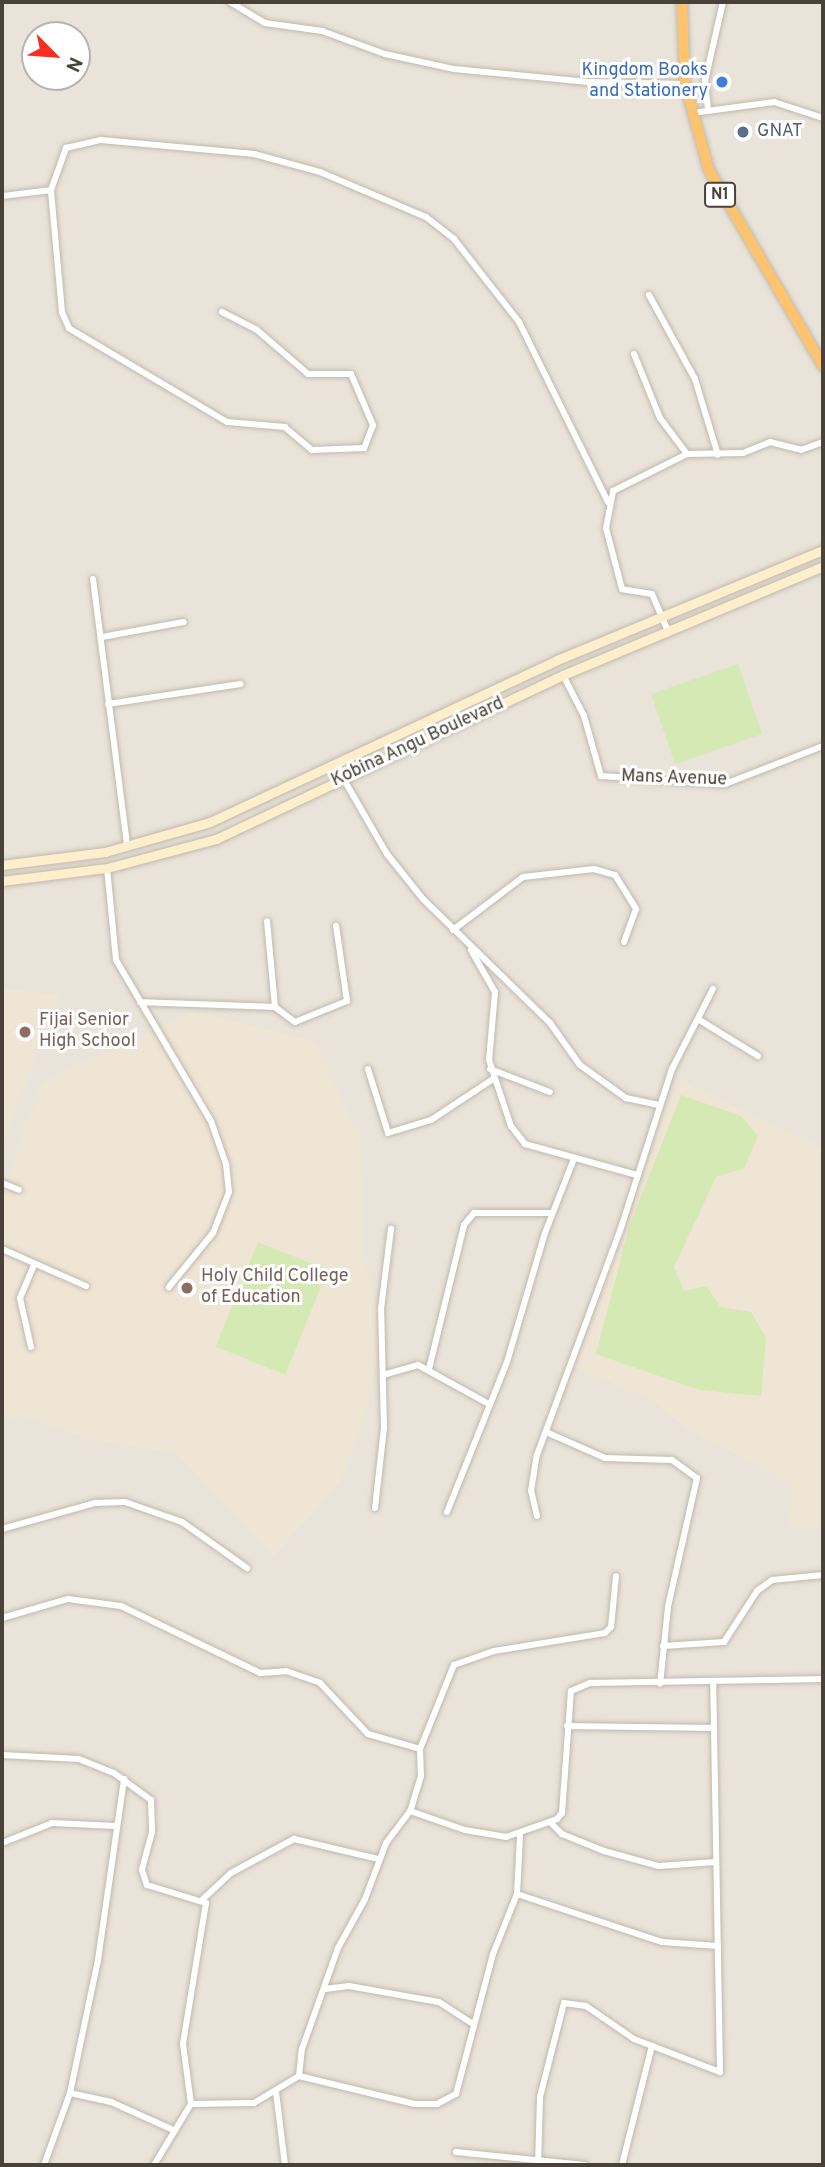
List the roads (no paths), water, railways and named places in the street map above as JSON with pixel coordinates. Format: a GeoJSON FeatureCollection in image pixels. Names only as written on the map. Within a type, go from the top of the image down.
{"type":"FeatureCollection","features":[{"type":"Feature","properties":{"kind":"highway","name":"N1"},"geometry":{"type":"LineString","coordinates":[[682,2],[685,84],[690,113],[720,196],[823,366]]}},
{"type":"Feature","properties":{"kind":"street"},"geometry":{"type":"LineString","coordinates":[[230,2],[264,23],[322,31],[385,54],[454,69],[685,84]]}},
{"type":"Feature","properties":{"kind":"street"},"geometry":{"type":"LineString","coordinates":[[708,110],[705,81],[723,2]]}},
{"type":"Feature","properties":{"kind":"street"},"geometry":{"type":"LineString","coordinates":[[690,113],[774,102],[823,118]]}},
{"type":"Feature","properties":{"kind":"street"},"geometry":{"type":"LineString","coordinates":[[222,313],[257,330],[308,374],[351,374],[373,425],[364,448],[312,450],[285,427],[228,422],[69,328],[62,312],[51,190],[66,148],[101,139],[291,163],[426,217],[454,239],[519,322],[608,502],[606,528],[622,589],[652,594],[664,616],[668,631]]}},
{"type":"Feature","properties":{"kind":"street"},"geometry":{"type":"LineString","coordinates":[[2,197],[51,190]]}},
{"type":"Feature","properties":{"kind":"street"},"geometry":{"type":"LineString","coordinates":[[649,295],[695,379],[718,455]]}},
{"type":"Feature","properties":{"kind":"street"},"geometry":{"type":"LineString","coordinates":[[634,354],[660,418],[687,454]]}},
{"type":"Feature","properties":{"kind":"street"},"geometry":{"type":"LineString","coordinates":[[608,502],[620,486],[687,454],[718,455],[770,442],[801,450],[823,442]]}},
{"type":"Feature","properties":{"kind":"street","name":"Kobina Angu Boulevard"},"geometry":{"type":"LineString","coordinates":[[2,865],[127,846],[210,822],[664,616],[823,550]]}},
{"type":"Feature","properties":{"kind":"street","name":"Kobina Angu Boulevard"},"geometry":{"type":"LineString","coordinates":[[2,881],[107,868],[216,839],[563,675],[823,566]]}},
{"type":"Feature","properties":{"kind":"street"},"geometry":{"type":"LineString","coordinates":[[93,579],[127,846]]}},
{"type":"Feature","properties":{"kind":"street"},"geometry":{"type":"LineString","coordinates":[[102,637],[184,622]]}},
{"type":"Feature","properties":{"kind":"street","name":"Mans Avenue"},"geometry":{"type":"LineString","coordinates":[[563,675],[584,716],[601,776],[725,784],[823,746]]}},
{"type":"Feature","properties":{"kind":"street"},"geometry":{"type":"LineString","coordinates":[[108,704],[241,684]]}},
{"type":"Feature","properties":{"kind":"street"},"geometry":{"type":"LineString","coordinates":[[336,764],[387,854],[453,930],[550,1023],[599,1082],[626,1098],[660,1105]]}},
{"type":"Feature","properties":{"kind":"street"},"geometry":{"type":"LineString","coordinates":[[107,868],[116,960],[211,1121],[229,1192],[213,1233],[169,1287]]}},
{"type":"Feature","properties":{"kind":"street"},"geometry":{"type":"LineString","coordinates":[[453,930],[523,877],[594,869],[615,875],[632,900],[634,920],[624,942]]}},
{"type":"Feature","properties":{"kind":"street"},"geometry":{"type":"LineString","coordinates":[[267,921],[275,1007]]}},
{"type":"Feature","properties":{"kind":"street"},"geometry":{"type":"LineString","coordinates":[[140,1002],[275,1007],[295,1022],[347,1001],[336,926]]}},
{"type":"Feature","properties":{"kind":"street"},"geometry":{"type":"LineString","coordinates":[[468,944],[495,992],[488,1032],[490,1069],[511,1126],[525,1144],[573,1161],[638,1175]]}},
{"type":"Feature","properties":{"kind":"street"},"geometry":{"type":"LineString","coordinates":[[537,1516],[531,1491],[546,1432],[638,1175],[672,1069],[701,1021],[713,989]]}},
{"type":"Feature","properties":{"kind":"street"},"geometry":{"type":"LineString","coordinates":[[701,1021],[758,1056]]}},
{"type":"Feature","properties":{"kind":"street"},"geometry":{"type":"LineString","coordinates":[[368,1069],[388,1133],[431,1120],[493,1079]]}},
{"type":"Feature","properties":{"kind":"street"},"geometry":{"type":"LineString","coordinates":[[490,1069],[550,1092]]}},
{"type":"Feature","properties":{"kind":"street"},"geometry":{"type":"LineString","coordinates":[[447,1512],[463,1481],[487,1403],[508,1363],[552,1213],[573,1161]]}},
{"type":"Feature","properties":{"kind":"street"},"geometry":{"type":"LineString","coordinates":[[2,1182],[19,1190]]}},
{"type":"Feature","properties":{"kind":"street"},"geometry":{"type":"LineString","coordinates":[[429,1368],[464,1225],[474,1213],[552,1213]]}},
{"type":"Feature","properties":{"kind":"street"},"geometry":{"type":"LineString","coordinates":[[374,1508],[384,1428],[381,1309],[391,1229]]}},
{"type":"Feature","properties":{"kind":"street"},"geometry":{"type":"LineString","coordinates":[[2,1249],[86,1286]]}},
{"type":"Feature","properties":{"kind":"street"},"geometry":{"type":"LineString","coordinates":[[31,1347],[20,1297],[34,1265]]}},
{"type":"Feature","properties":{"kind":"street"},"geometry":{"type":"LineString","coordinates":[[383,1375],[418,1365],[429,1368],[487,1403]]}},
{"type":"Feature","properties":{"kind":"street"},"geometry":{"type":"LineString","coordinates":[[546,1432],[605,1458],[672,1460],[697,1478],[663,1646],[660,1684]]}},
{"type":"Feature","properties":{"kind":"street"},"geometry":{"type":"LineString","coordinates":[[2,1529],[95,1503],[125,1502],[182,1522],[247,1568]]}},
{"type":"Feature","properties":{"kind":"street"},"geometry":{"type":"LineString","coordinates":[[663,1646],[724,1642],[757,1591],[772,1580],[823,1575]]}},
{"type":"Feature","properties":{"kind":"street"},"geometry":{"type":"LineString","coordinates":[[299,2076],[302,2049],[378,1859],[410,1811],[421,1776],[420,1749],[454,1665],[494,1651],[605,1633],[611,1627],[616,1576]]}},
{"type":"Feature","properties":{"kind":"street"},"geometry":{"type":"LineString","coordinates":[[2,1618],[68,1600],[134,1611],[260,1673],[286,1671],[320,1683],[368,1734],[420,1749]]}},
{"type":"Feature","properties":{"kind":"street"},"geometry":{"type":"LineString","coordinates":[[410,1811],[465,1830],[520,1836],[551,1823],[562,1813],[571,1691],[581,1687],[823,1679]]}},
{"type":"Feature","properties":{"kind":"street"},"geometry":{"type":"LineString","coordinates":[[537,2162],[540,2097],[564,2003],[586,2006],[652,2046],[720,2071],[713,1683]]}},
{"type":"Feature","properties":{"kind":"street"},"geometry":{"type":"LineString","coordinates":[[568,1726],[713,1728]]}},
{"type":"Feature","properties":{"kind":"street"},"geometry":{"type":"LineString","coordinates":[[2,1755],[79,1759],[124,1779],[145,1794],[154,1811],[142,1870],[147,1885],[203,1899]]}},
{"type":"Feature","properties":{"kind":"street"},"geometry":{"type":"LineString","coordinates":[[44,2165],[70,2093],[98,1960],[124,1779]]}},
{"type":"Feature","properties":{"kind":"street"},"geometry":{"type":"LineString","coordinates":[[2,1843],[52,1823],[116,1826]]}},
{"type":"Feature","properties":{"kind":"street"},"geometry":{"type":"LineString","coordinates":[[551,1823],[562,1834],[604,1851],[659,1866],[716,1862]]}},
{"type":"Feature","properties":{"kind":"street"},"geometry":{"type":"LineString","coordinates":[[191,2104],[254,2103],[299,2076],[437,2104],[460,2086],[473,2024],[496,1944],[517,1894],[520,1836]]}},
{"type":"Feature","properties":{"kind":"street"},"geometry":{"type":"LineString","coordinates":[[154,2165],[171,2129],[191,2104],[183,2044],[203,1899],[231,1873],[294,1839],[378,1859]]}},
{"type":"Feature","properties":{"kind":"street"},"geometry":{"type":"LineString","coordinates":[[517,1894],[662,1942],[718,1946]]}},
{"type":"Feature","properties":{"kind":"street"},"geometry":{"type":"LineString","coordinates":[[325,1989],[349,1986],[439,2002],[473,2024]]}},
{"type":"Feature","properties":{"kind":"street"},"geometry":{"type":"LineString","coordinates":[[622,2165],[652,2046]]}},
{"type":"Feature","properties":{"kind":"street"},"geometry":{"type":"LineString","coordinates":[[276,2092],[285,2165]]}},
{"type":"Feature","properties":{"kind":"street"},"geometry":{"type":"LineString","coordinates":[[70,2093],[111,2102],[171,2129]]}},
{"type":"Feature","properties":{"kind":"street"},"geometry":{"type":"LineString","coordinates":[[456,2152],[584,2165]]}},
{"type":"Feature","properties":{"kind":"place","name":"Kingdom Books and Stationery"},"geometry":{"type":"Point","coordinates":[722,82]}},
{"type":"Feature","properties":{"kind":"place","name":"GNAT"},"geometry":{"type":"Point","coordinates":[743,132]}},
{"type":"Feature","properties":{"kind":"place","name":"Fijai Senior High School"},"geometry":{"type":"Point","coordinates":[25,1032]}},
{"type":"Feature","properties":{"kind":"place","name":"Holy Child College of Education"},"geometry":{"type":"Point","coordinates":[187,1288]}}]}
